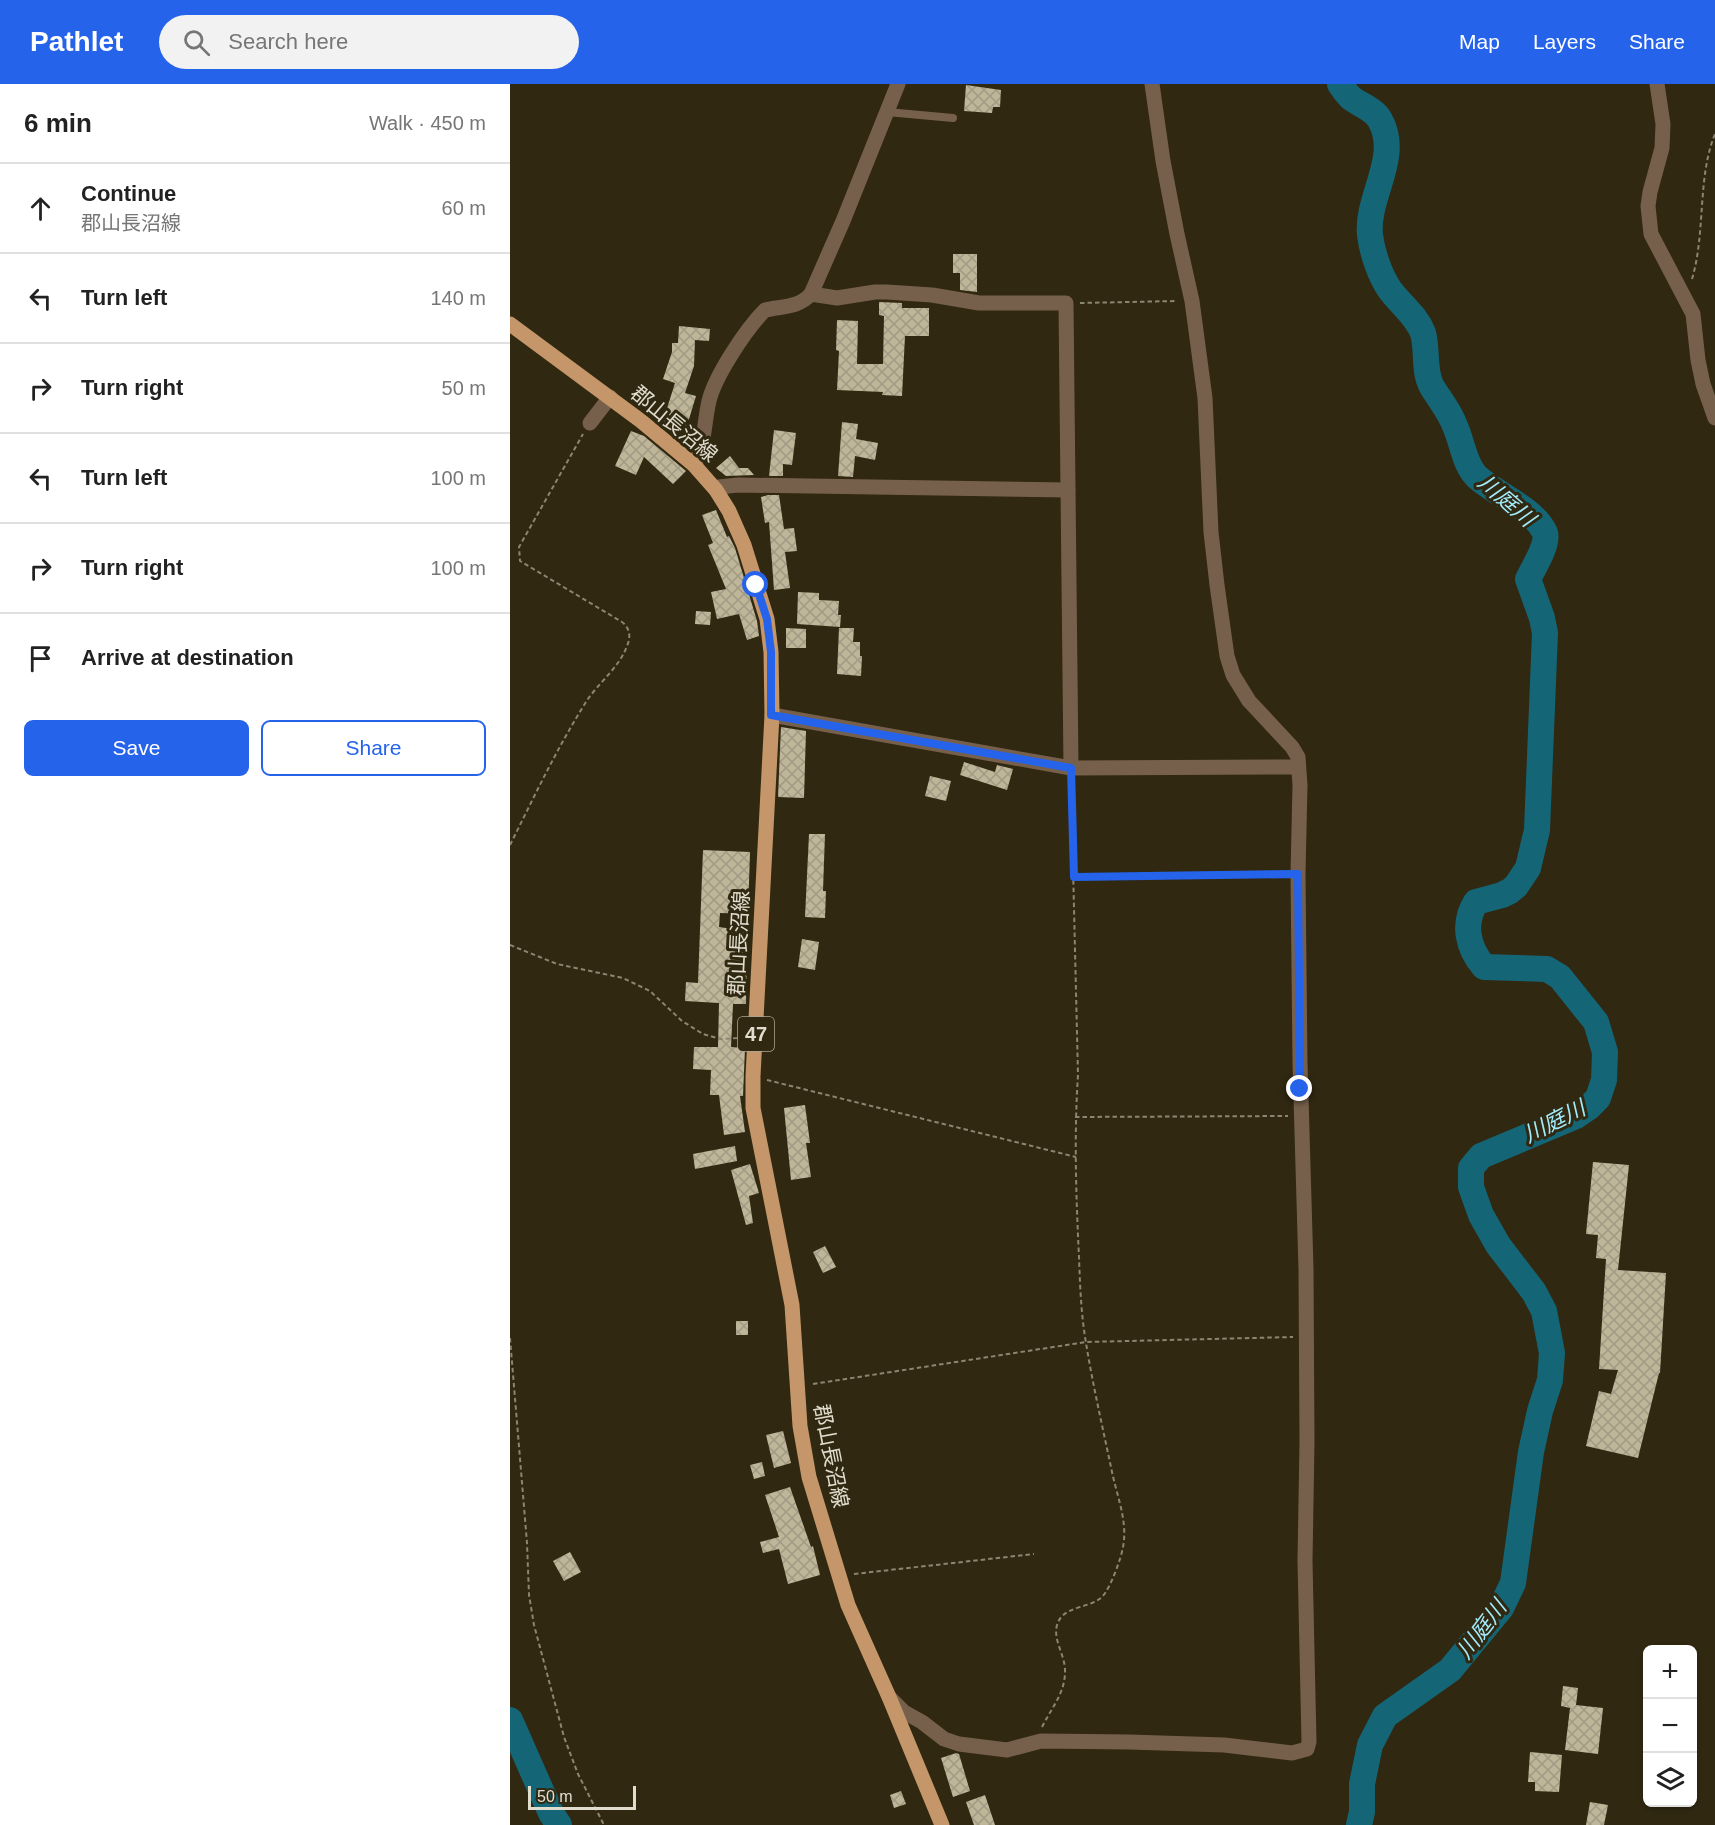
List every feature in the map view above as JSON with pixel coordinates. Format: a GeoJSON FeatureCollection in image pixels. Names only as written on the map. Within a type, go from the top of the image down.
{"type":"FeatureCollection","features":[{"type":"Feature","properties":{"kind":"main road","name":"郡山長沼線"},"geometry":{"type":"LineString","coordinates":[[510,324],[610,397],[694,465],[716,490],[729,511],[744,545],[767,619],[771,652],[771,715],[753,1108],[792,1305],[800,1426],[809,1477],[848,1605],[942,1825]]}},
{"type":"Feature","properties":{"kind":"street"},"geometry":{"type":"LineString","coordinates":[[694,465],[700,450],[708,405],[715,384],[719,374],[747,332],[765,310],[795,305],[806,300],[811,294],[898,84]]}},
{"type":"Feature","properties":{"kind":"street"},"geometry":{"type":"LineString","coordinates":[[889,1697],[904,1712],[944,1739],[959,1744],[1007,1750],[1041,1741],[1224,1745],[1292,1753],[1307,1749],[1309,1742],[1305,1561],[1306,1269],[1298,874],[1300,785],[1298,757],[1292,747],[1239,687],[1227,656],[1215,574],[1205,398],[1192,301],[1165,172],[1152,84]]}},
{"type":"Feature","properties":{"kind":"street"},"geometry":{"type":"LineString","coordinates":[[1657,84],[1663,124],[1662,148],[1648,206],[1651,234],[1693,314],[1702,384],[1715,418]]}},
{"type":"Feature","properties":{"kind":"street"},"geometry":{"type":"LineString","coordinates":[[811,294],[837,298],[887,292],[932,295],[979,303],[1066,303],[1071,768]]}},
{"type":"Feature","properties":{"kind":"street"},"geometry":{"type":"LineString","coordinates":[[590,423],[610,397]]}},
{"type":"Feature","properties":{"kind":"street"},"geometry":{"type":"LineString","coordinates":[[716,490],[725,486],[738,485],[1068,490]]}},
{"type":"Feature","properties":{"kind":"street"},"geometry":{"type":"LineString","coordinates":[[771,715],[1071,768],[1298,767]]}},
{"type":"Feature","properties":{"kind":"lane"},"geometry":{"type":"LineString","coordinates":[[887,112],[953,118]]}},
{"type":"Feature","properties":{"kind":"path"},"geometry":{"type":"LineString","coordinates":[[1686,301],[1696,260],[1707,160],[1715,134]]}},
{"type":"Feature","properties":{"kind":"path"},"geometry":{"type":"LineString","coordinates":[[1066,303],[1192,301]]}},
{"type":"Feature","properties":{"kind":"path"},"geometry":{"type":"LineString","coordinates":[[510,845],[586,701],[618,662],[629,638],[628,629],[622,622],[520,561],[519,548],[590,423]]}},
{"type":"Feature","properties":{"kind":"path"},"geometry":{"type":"LineString","coordinates":[[1041,1741],[1041,1729],[1062,1692],[1064,1682],[1065,1667],[1055,1635],[1060,1618],[1069,1611],[1101,1598],[1107,1590],[1124,1545],[1121,1505],[1112,1474],[1082,1317],[1077,1230],[1075,1117],[1078,1075],[1071,768]]}},
{"type":"Feature","properties":{"kind":"path"},"geometry":{"type":"LineString","coordinates":[[1074,877],[1298,874]]}},
{"type":"Feature","properties":{"kind":"path"},"geometry":{"type":"LineString","coordinates":[[510,945],[557,964],[623,978],[650,991],[682,1021],[709,1036],[721,1039],[756,1037]]}},
{"type":"Feature","properties":{"kind":"path"},"geometry":{"type":"LineString","coordinates":[[753,1076],[1076,1157]]}},
{"type":"Feature","properties":{"kind":"path"},"geometry":{"type":"LineString","coordinates":[[1075,1117],[1302,1116]]}},
{"type":"Feature","properties":{"kind":"path"},"geometry":{"type":"LineString","coordinates":[[798,1385],[858,1378],[1086,1342],[1305,1337]]}},
{"type":"Feature","properties":{"kind":"path"},"geometry":{"type":"LineString","coordinates":[[510,1338],[527,1543],[529,1595],[534,1625],[564,1737],[578,1773],[604,1825]]}},
{"type":"Feature","properties":{"kind":"path"},"geometry":{"type":"LineString","coordinates":[[839,1576],[1034,1554]]}},
{"type":"Feature","properties":{"kind":"building"},"geometry":{"type":"Polygon","coordinates":[[[966,85],[1001,90],[1000,107],[993,107],[992,113],[964,111],[966,85]]]}},
{"type":"Feature","properties":{"kind":"building"},"geometry":{"type":"Polygon","coordinates":[[[953,254],[977,254],[977,292],[960,290],[960,273],[953,273],[953,254]]]}},
{"type":"Feature","properties":{"kind":"building"},"geometry":{"type":"Polygon","coordinates":[[[879,302],[902,303],[902,308],[929,308],[929,336],[905,336],[902,396],[882,395],[883,392],[837,390],[839,351],[836,350],[837,320],[858,321],[857,364],[883,364],[884,316],[879,315],[879,302]]]}},
{"type":"Feature","properties":{"kind":"building"},"geometry":{"type":"Polygon","coordinates":[[[679,326],[710,329],[709,341],[695,340],[694,366],[685,393],[696,396],[686,429],[682,427],[681,430],[662,424],[675,383],[663,379],[672,352],[672,343],[678,343],[679,326]]]}},
{"type":"Feature","properties":{"kind":"building"},"geometry":{"type":"Polygon","coordinates":[[[842,422],[858,424],[856,439],[878,443],[875,460],[855,456],[853,477],[838,476],[842,422]]]}},
{"type":"Feature","properties":{"kind":"building"},"geometry":{"type":"Polygon","coordinates":[[[774,430],[796,433],[792,465],[783,464],[783,476],[769,476],[774,430]]]}},
{"type":"Feature","properties":{"kind":"building"},"geometry":{"type":"Polygon","coordinates":[[[631,431],[644,436],[686,471],[673,484],[644,457],[636,475],[615,466],[631,431]]]}},
{"type":"Feature","properties":{"kind":"building"},"geometry":{"type":"Polygon","coordinates":[[[730,456],[739,468],[748,468],[754,475],[726,476],[716,468],[730,456]]]}},
{"type":"Feature","properties":{"kind":"building"},"geometry":{"type":"Polygon","coordinates":[[[779,495],[784,529],[794,528],[797,551],[785,552],[790,588],[774,590],[769,522],[765,523],[761,497],[779,495]]]}},
{"type":"Feature","properties":{"kind":"building"},"geometry":{"type":"Polygon","coordinates":[[[716,510],[727,537],[729,536],[735,548],[757,621],[759,636],[747,640],[739,614],[717,619],[711,592],[726,589],[708,545],[713,543],[702,515],[716,510]]]}},
{"type":"Feature","properties":{"kind":"building"},"geometry":{"type":"Polygon","coordinates":[[[798,592],[819,593],[819,600],[839,601],[840,627],[797,624],[798,592]]]}},
{"type":"Feature","properties":{"kind":"building"},"geometry":{"type":"Polygon","coordinates":[[[696,611],[711,612],[710,625],[695,624],[696,611]]]}},
{"type":"Feature","properties":{"kind":"building"},"geometry":{"type":"Polygon","coordinates":[[[786,628],[806,629],[806,648],[786,648],[786,628]]]}},
{"type":"Feature","properties":{"kind":"building"},"geometry":{"type":"Polygon","coordinates":[[[839,628],[854,628],[853,642],[860,642],[861,676],[837,674],[839,628]]]}},
{"type":"Feature","properties":{"kind":"building"},"geometry":{"type":"Polygon","coordinates":[[[781,727],[806,731],[804,798],[778,797],[781,727]]]}},
{"type":"Feature","properties":{"kind":"building"},"geometry":{"type":"Polygon","coordinates":[[[964,762],[995,772],[997,765],[1013,769],[1007,790],[960,775],[964,762]]]}},
{"type":"Feature","properties":{"kind":"building"},"geometry":{"type":"Polygon","coordinates":[[[930,776],[951,781],[946,801],[925,796],[930,776]]]}},
{"type":"Feature","properties":{"kind":"building"},"geometry":{"type":"Polygon","coordinates":[[[809,834],[825,834],[823,891],[826,891],[825,918],[805,917],[809,834]]]}},
{"type":"Feature","properties":{"kind":"building"},"geometry":{"type":"Polygon","coordinates":[[[703,850],[750,852],[748,914],[720,913],[719,927],[747,931],[746,1004],[733,1004],[731,1047],[745,1048],[743,1096],[740,1096],[745,1132],[724,1135],[719,1095],[710,1095],[711,1070],[693,1069],[694,1047],[718,1047],[719,1003],[685,1001],[686,982],[698,983],[703,850]]]}},
{"type":"Feature","properties":{"kind":"building"},"geometry":{"type":"Polygon","coordinates":[[[802,939],[819,942],[815,970],[798,967],[802,939]]]}},
{"type":"Feature","properties":{"kind":"building"},"geometry":{"type":"Polygon","coordinates":[[[805,1105],[810,1143],[806,1143],[811,1177],[791,1180],[784,1108],[805,1105]]]}},
{"type":"Feature","properties":{"kind":"building"},"geometry":{"type":"Polygon","coordinates":[[[735,1146],[737,1161],[695,1169],[693,1154],[735,1146]]]}},
{"type":"Feature","properties":{"kind":"building"},"geometry":{"type":"Polygon","coordinates":[[[1593,1162],[1629,1165],[1618,1270],[1666,1273],[1660,1373],[1638,1458],[1586,1446],[1599,1391],[1611,1394],[1618,1370],[1599,1369],[1606,1259],[1596,1258],[1598,1235],[1586,1234],[1593,1162]]]}},
{"type":"Feature","properties":{"kind":"building"},"geometry":{"type":"Polygon","coordinates":[[[750,1164],[759,1193],[749,1196],[753,1223],[746,1225],[731,1170],[750,1164]]]}},
{"type":"Feature","properties":{"kind":"building"},"geometry":{"type":"Polygon","coordinates":[[[825,1246],[836,1267],[823,1273],[813,1252],[825,1246]]]}},
{"type":"Feature","properties":{"kind":"building"},"geometry":{"type":"Polygon","coordinates":[[[736,1321],[748,1321],[748,1335],[736,1335],[736,1321]]]}},
{"type":"Feature","properties":{"kind":"building"},"geometry":{"type":"Polygon","coordinates":[[[783,1431],[791,1463],[774,1468],[766,1435],[783,1431]]]}},
{"type":"Feature","properties":{"kind":"building"},"geometry":{"type":"Polygon","coordinates":[[[762,1462],[765,1476],[754,1479],[750,1465],[762,1462]]]}},
{"type":"Feature","properties":{"kind":"building"},"geometry":{"type":"Polygon","coordinates":[[[790,1487],[811,1547],[813,1546],[820,1575],[788,1584],[779,1549],[763,1553],[760,1542],[779,1537],[765,1495],[790,1487]]]}},
{"type":"Feature","properties":{"kind":"building"},"geometry":{"type":"Polygon","coordinates":[[[570,1552],[581,1572],[564,1581],[553,1561],[570,1552]]]}},
{"type":"Feature","properties":{"kind":"building"},"geometry":{"type":"Polygon","coordinates":[[[1563,1686],[1578,1688],[1576,1705],[1603,1708],[1598,1754],[1565,1750],[1570,1708],[1561,1706],[1563,1686]]]}},
{"type":"Feature","properties":{"kind":"building"},"geometry":{"type":"Polygon","coordinates":[[[1530,1752],[1562,1755],[1559,1792],[1535,1791],[1535,1782],[1528,1782],[1530,1752]]]}},
{"type":"Feature","properties":{"kind":"building"},"geometry":{"type":"Polygon","coordinates":[[[959,1754],[970,1791],[953,1797],[941,1758],[959,1754]]]}},
{"type":"Feature","properties":{"kind":"building"},"geometry":{"type":"Polygon","coordinates":[[[901,1791],[906,1804],[894,1808],[890,1795],[901,1791]]]}},
{"type":"Feature","properties":{"kind":"building"},"geometry":{"type":"Polygon","coordinates":[[[985,1795],[995,1825],[974,1825],[966,1802],[985,1795]]]}},
{"type":"Feature","properties":{"kind":"building"},"geometry":{"type":"Polygon","coordinates":[[[1590,1802],[1608,1805],[1604,1825],[1586,1825],[1590,1802]]]}},
{"type":"Feature","properties":{"kind":"waterway","name":"川庭川"},"geometry":{"type":"LineString","coordinates":[[1340,84],[1351,98],[1377,116],[1385,134],[1387,148],[1370,221],[1371,242],[1386,284],[1408,310],[1423,333],[1429,381],[1453,421],[1472,471],[1484,483],[1533,516],[1546,537],[1543,549],[1528,579],[1545,633],[1537,830],[1528,868],[1516,886],[1502,895],[1476,902],[1468,927],[1471,944],[1484,967],[1547,969],[1560,977],[1596,1022],[1605,1052],[1604,1080],[1598,1098],[1589,1107],[1576,1116],[1481,1156],[1471,1168],[1471,1187],[1481,1215],[1498,1245],[1534,1292],[1544,1311],[1552,1353],[1550,1380],[1531,1452],[1513,1583],[1501,1608],[1450,1670],[1385,1716],[1370,1745],[1362,1784],[1362,1812],[1359,1825]]}},
{"type":"Feature","properties":{"kind":"waterway"},"geometry":{"type":"LineString","coordinates":[[510,1720],[551,1813],[559,1825]]}},
{"type":"Feature","properties":{"kind":"route"},"geometry":{"type":"LineString","coordinates":[[756,585],[767,619],[771,652],[771,715],[1071,768],[1074,877],[1298,874],[1300,1089]]}}]}
